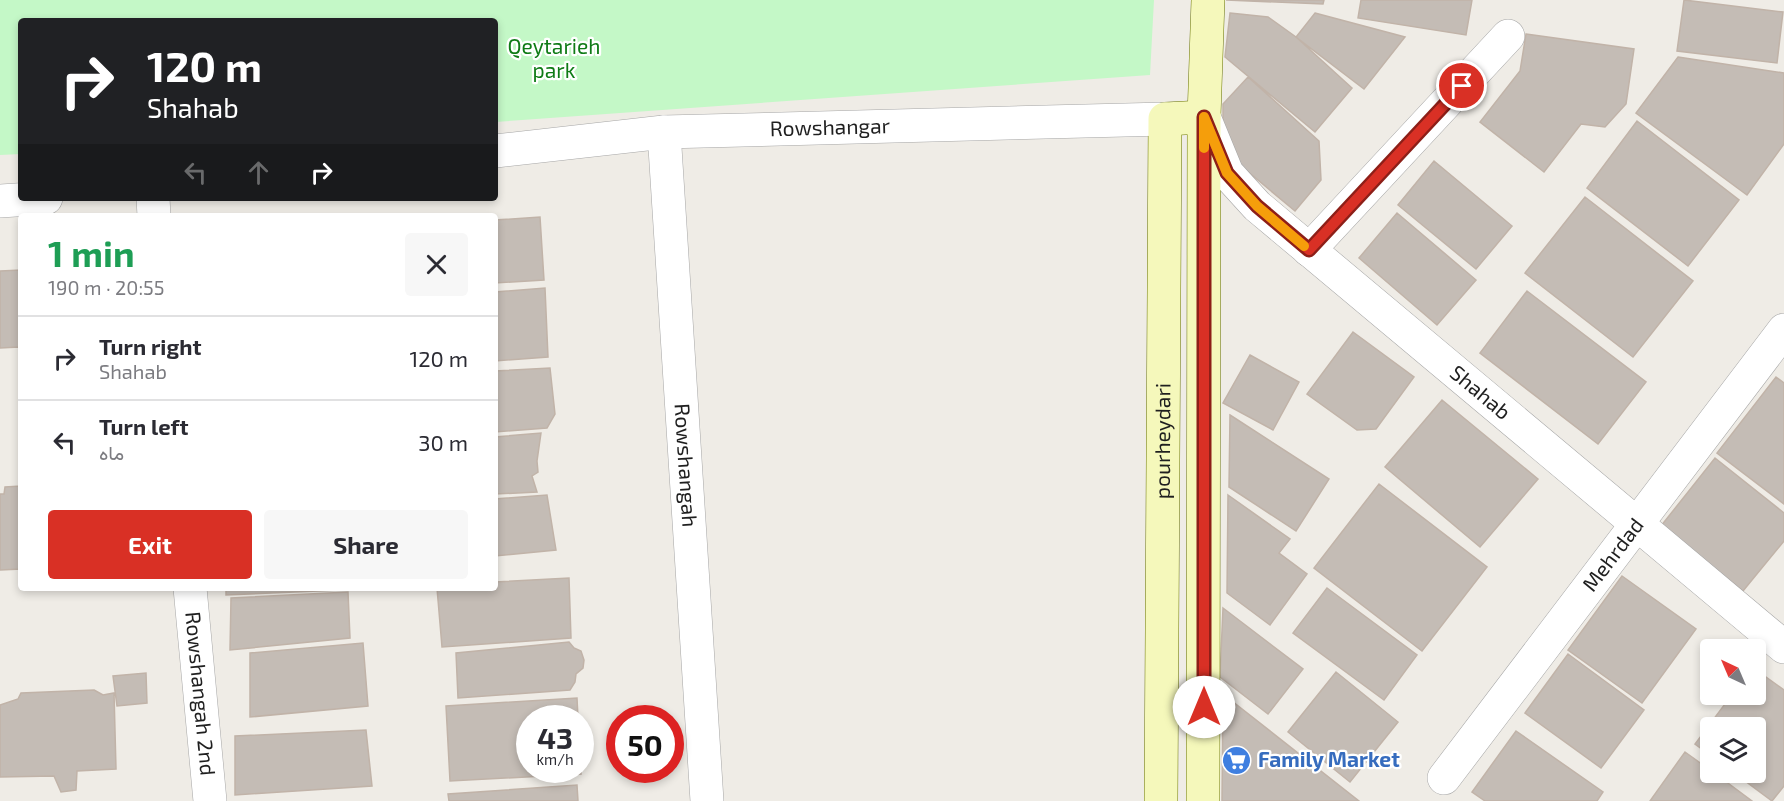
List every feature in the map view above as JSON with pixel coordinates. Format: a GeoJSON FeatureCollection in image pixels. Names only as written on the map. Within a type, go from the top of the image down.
{"type":"FeatureCollection","features":[{"type":"Feature","properties":{"kind":"main road","name":"pourheydari"},"geometry":{"type":"LineString","coordinates":[[1203,801],[1204,117],[1208,0]]}},
{"type":"Feature","properties":{"kind":"main road"},"geometry":{"type":"LineString","coordinates":[[1165,119],[1204,117]]}},
{"type":"Feature","properties":{"kind":"main road","name":"pourheydari"},"geometry":{"type":"LineString","coordinates":[[1161,801],[1165,119]]}},
{"type":"Feature","properties":{"kind":"street"},"geometry":{"type":"LineString","coordinates":[[1309,250],[1508,36]]}},
{"type":"Feature","properties":{"kind":"street","name":"Shahab"},"geometry":{"type":"LineString","coordinates":[[1204,117],[1227,173],[1257,206],[1784,647]]}},
{"type":"Feature","properties":{"kind":"street","name":"Rowshangar"},"geometry":{"type":"LineString","coordinates":[[498,151],[664,132],[1165,119]]}},
{"type":"Feature","properties":{"kind":"street","name":"Rowshangah"},"geometry":{"type":"LineString","coordinates":[[664,132],[707,801]]}},
{"type":"Feature","properties":{"kind":"street"},"geometry":{"type":"LineString","coordinates":[[0,201],[18,200]]}},
{"type":"Feature","properties":{"kind":"street","name":"Mehrdad"},"geometry":{"type":"LineString","coordinates":[[1444,778],[1784,330]]}},
{"type":"Feature","properties":{"kind":"street","name":"Rowshangah 2nd"},"geometry":{"type":"LineString","coordinates":[[190,591],[210,801]]}},
{"type":"Feature","properties":{"kind":"green space","name":"Qeytarieh park"},"geometry":{"type":"Polygon","coordinates":[[[0,0],[1154,0],[1150,75],[498,122],[498,18],[18,18],[18,154],[0,155],[0,0]]]}},
{"type":"Feature","properties":{"kind":"building"},"geometry":{"type":"Polygon","coordinates":[[[1226,0],[1324,0],[1323,4],[1226,0]]]}},
{"type":"Feature","properties":{"kind":"building"},"geometry":{"type":"Polygon","coordinates":[[[1361,0],[1472,0],[1466,35],[1358,18],[1361,0]]]}},
{"type":"Feature","properties":{"kind":"building"},"geometry":{"type":"Polygon","coordinates":[[[1684,0],[1783,12],[1777,63],[1677,51],[1684,0]]]}},
{"type":"Feature","properties":{"kind":"building"},"geometry":{"type":"Polygon","coordinates":[[[1230,13],[1268,17],[1296,37],[1352,88],[1315,132],[1225,57],[1230,13]]]}},
{"type":"Feature","properties":{"kind":"building"},"geometry":{"type":"Polygon","coordinates":[[[1315,13],[1405,37],[1364,89],[1296,37],[1315,13]]]}},
{"type":"Feature","properties":{"kind":"building"},"geometry":{"type":"Polygon","coordinates":[[[1526,34],[1634,49],[1626,104],[1605,127],[1581,124],[1544,172],[1480,122],[1520,71],[1526,34]]]}},
{"type":"Feature","properties":{"kind":"building"},"geometry":{"type":"Polygon","coordinates":[[[1678,57],[1784,73],[1784,144],[1747,195],[1636,113],[1678,57]]]}},
{"type":"Feature","properties":{"kind":"building"},"geometry":{"type":"Polygon","coordinates":[[[1248,77],[1319,141],[1321,180],[1295,211],[1223,151],[1223,104],[1248,77]]]}},
{"type":"Feature","properties":{"kind":"building"},"geometry":{"type":"Polygon","coordinates":[[[1637,121],[1739,200],[1688,266],[1587,188],[1637,121]]]}},
{"type":"Feature","properties":{"kind":"building"},"geometry":{"type":"Polygon","coordinates":[[[1434,161],[1512,226],[1476,269],[1398,205],[1434,161]]]}},
{"type":"Feature","properties":{"kind":"building"},"geometry":{"type":"Polygon","coordinates":[[[1585,197],[1693,281],[1633,357],[1525,273],[1585,197]]]}},
{"type":"Feature","properties":{"kind":"building"},"geometry":{"type":"Polygon","coordinates":[[[1397,213],[1476,280],[1437,325],[1359,258],[1397,213]]]}},
{"type":"Feature","properties":{"kind":"building"},"geometry":{"type":"Polygon","coordinates":[[[540,217],[544,280],[498,283],[498,220],[540,217]]]}},
{"type":"Feature","properties":{"kind":"building"},"geometry":{"type":"Polygon","coordinates":[[[18,270],[18,347],[0,348],[0,271],[18,270]]]}},
{"type":"Feature","properties":{"kind":"building"},"geometry":{"type":"Polygon","coordinates":[[[545,288],[548,357],[498,361],[498,292],[545,288]]]}},
{"type":"Feature","properties":{"kind":"building"},"geometry":{"type":"Polygon","coordinates":[[[1527,291],[1646,382],[1598,444],[1480,353],[1527,291]]]}},
{"type":"Feature","properties":{"kind":"building"},"geometry":{"type":"Polygon","coordinates":[[[1353,332],[1414,377],[1376,429],[1357,430],[1307,394],[1353,332]]]}},
{"type":"Feature","properties":{"kind":"building"},"geometry":{"type":"Polygon","coordinates":[[[1250,355],[1299,382],[1273,430],[1223,403],[1250,355]]]}},
{"type":"Feature","properties":{"kind":"building"},"geometry":{"type":"Polygon","coordinates":[[[550,368],[555,414],[547,428],[498,432],[498,371],[550,368]]]}},
{"type":"Feature","properties":{"kind":"building"},"geometry":{"type":"Polygon","coordinates":[[[1776,377],[1784,383],[1784,504],[1717,453],[1776,377]]]}},
{"type":"Feature","properties":{"kind":"building"},"geometry":{"type":"Polygon","coordinates":[[[1442,400],[1538,479],[1480,547],[1385,467],[1442,400]]]}},
{"type":"Feature","properties":{"kind":"building"},"geometry":{"type":"Polygon","coordinates":[[[1230,415],[1329,479],[1296,531],[1229,487],[1230,415]]]}},
{"type":"Feature","properties":{"kind":"building"},"geometry":{"type":"Polygon","coordinates":[[[541,433],[537,461],[538,472],[532,476],[537,492],[498,494],[498,437],[541,433]]]}},
{"type":"Feature","properties":{"kind":"building"},"geometry":{"type":"Polygon","coordinates":[[[1715,458],[1784,513],[1784,541],[1743,591],[1661,526],[1715,458]]]}},
{"type":"Feature","properties":{"kind":"building"},"geometry":{"type":"Polygon","coordinates":[[[1379,484],[1487,567],[1422,651],[1314,568],[1379,484]]]}},
{"type":"Feature","properties":{"kind":"building"},"geometry":{"type":"Polygon","coordinates":[[[18,486],[18,569],[0,570],[0,494],[4,494],[5,487],[18,486]]]}},
{"type":"Feature","properties":{"kind":"building"},"geometry":{"type":"Polygon","coordinates":[[[547,495],[556,550],[498,556],[498,499],[547,495]]]}},
{"type":"Feature","properties":{"kind":"building"},"geometry":{"type":"Polygon","coordinates":[[[1228,495],[1290,539],[1279,553],[1307,574],[1270,625],[1227,593],[1228,495]]]}},
{"type":"Feature","properties":{"kind":"building"},"geometry":{"type":"Polygon","coordinates":[[[1622,576],[1696,629],[1642,703],[1568,650],[1622,576]]]}},
{"type":"Feature","properties":{"kind":"building"},"geometry":{"type":"Polygon","coordinates":[[[569,578],[571,638],[442,647],[437,591],[498,591],[498,582],[569,578]]]}},
{"type":"Feature","properties":{"kind":"building"},"geometry":{"type":"Polygon","coordinates":[[[1327,588],[1417,655],[1384,700],[1293,633],[1327,588]]]}},
{"type":"Feature","properties":{"kind":"building"},"geometry":{"type":"Polygon","coordinates":[[[226,591],[318,591],[226,595],[226,591]]]}},
{"type":"Feature","properties":{"kind":"building"},"geometry":{"type":"Polygon","coordinates":[[[348,592],[350,638],[230,650],[231,598],[348,592]]]}},
{"type":"Feature","properties":{"kind":"building"},"geometry":{"type":"Polygon","coordinates":[[[1223,608],[1303,669],[1268,714],[1220,677],[1223,608]]]}},
{"type":"Feature","properties":{"kind":"building"},"geometry":{"type":"Polygon","coordinates":[[[569,642],[581,651],[584,660],[583,668],[576,674],[575,682],[570,690],[458,698],[456,653],[569,642]]]}},
{"type":"Feature","properties":{"kind":"building"},"geometry":{"type":"Polygon","coordinates":[[[363,643],[368,706],[250,717],[250,653],[363,643]]]}},
{"type":"Feature","properties":{"kind":"building"},"geometry":{"type":"Polygon","coordinates":[[[1568,654],[1644,710],[1601,768],[1525,713],[1568,654]]]}},
{"type":"Feature","properties":{"kind":"building"},"geometry":{"type":"Polygon","coordinates":[[[1336,672],[1398,722],[1350,782],[1288,732],[1336,672]]]}},
{"type":"Feature","properties":{"kind":"building"},"geometry":{"type":"Polygon","coordinates":[[[146,673],[147,703],[117,706],[113,676],[146,673]]]}},
{"type":"Feature","properties":{"kind":"building"},"geometry":{"type":"Polygon","coordinates":[[[1766,677],[1784,690],[1784,786],[1772,801],[1748,783],[1766,783],[1766,717],[1715,717],[1724,705],[1766,705],[1766,677]]]}},
{"type":"Feature","properties":{"kind":"building"},"geometry":{"type":"Polygon","coordinates":[[[94,690],[103,695],[114,693],[116,769],[77,771],[76,790],[61,792],[54,776],[0,777],[0,705],[18,699],[21,693],[94,690]]]}},
{"type":"Feature","properties":{"kind":"building"},"geometry":{"type":"Polygon","coordinates":[[[1223,694],[1359,801],[1222,801],[1223,694]]]}},
{"type":"Feature","properties":{"kind":"building"},"geometry":{"type":"Polygon","coordinates":[[[577,698],[577,705],[516,705],[516,777],[450,781],[446,706],[577,698]]]}},
{"type":"Feature","properties":{"kind":"building"},"geometry":{"type":"Polygon","coordinates":[[[366,730],[372,786],[235,795],[235,736],[366,730]]]}},
{"type":"Feature","properties":{"kind":"building"},"geometry":{"type":"Polygon","coordinates":[[[1516,731],[1603,792],[1597,801],[1485,801],[1472,792],[1516,731]]]}},
{"type":"Feature","properties":{"kind":"building"},"geometry":{"type":"Polygon","coordinates":[[[1700,737],[1700,748],[1695,744],[1700,737]]]}},
{"type":"Feature","properties":{"kind":"building"},"geometry":{"type":"Polygon","coordinates":[[[1685,752],[1700,763],[1700,783],[1728,783],[1752,801],[1650,801],[1685,752]]]}},
{"type":"Feature","properties":{"kind":"building"},"geometry":{"type":"Polygon","coordinates":[[[577,785],[578,801],[449,801],[448,794],[577,785]]]}},
{"type":"Feature","properties":{"kind":"slow traffic"},"geometry":{"type":"LineString","coordinates":[[1204,148],[1204,117],[1227,173],[1257,206],[1304,246]]}},
{"type":"Feature","properties":{"kind":"place","name":"Family Market"},"geometry":{"type":"Point","coordinates":[1237,760]}},
{"type":"Feature","properties":{"kind":"route"},"geometry":{"type":"LineString","coordinates":[[1204,707],[1204,117],[1227,173],[1257,206],[1309,250],[1462,86]]}}]}
